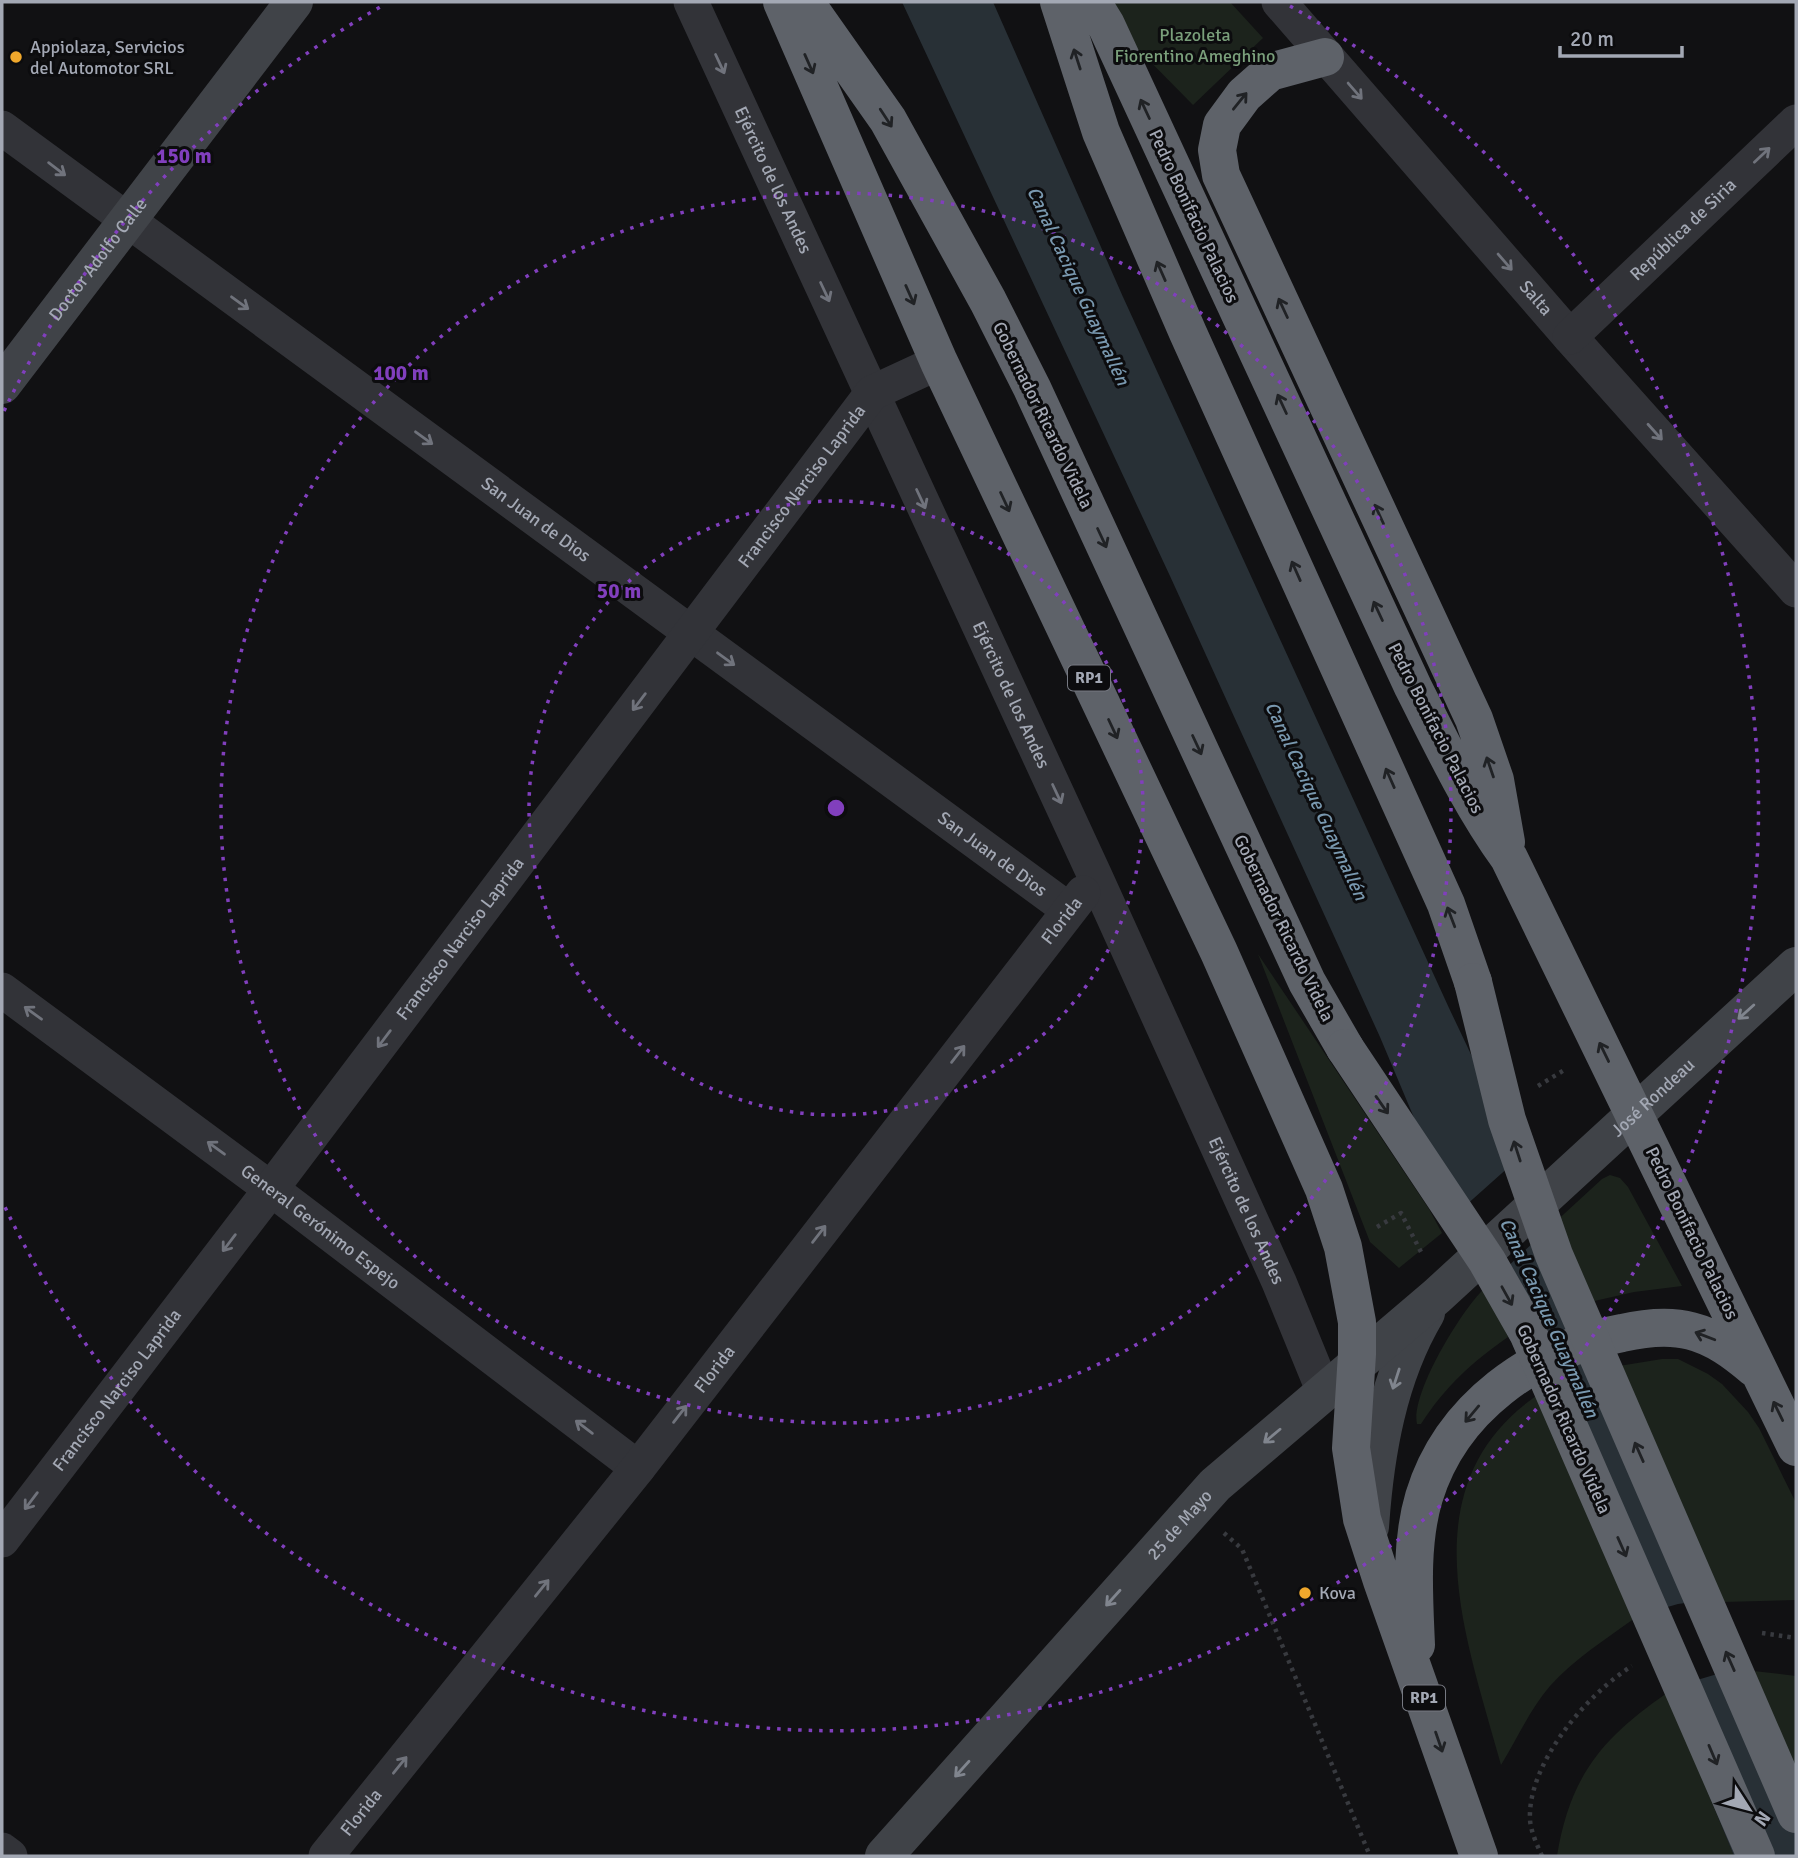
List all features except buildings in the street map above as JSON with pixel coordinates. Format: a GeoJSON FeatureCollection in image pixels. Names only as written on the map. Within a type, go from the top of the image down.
{"type":"FeatureCollection","features":[{"type":"Feature","properties":{"kind":"highway","name":"RP1"},"geometry":{"type":"LineString","coordinates":[[782,2],[939,362],[1219,952],[1324,1189],[1343,1247],[1357,1322],[1351,1427],[1351,1458],[1357,1494],[1369,1539],[1479,1856]]}},
{"type":"Feature","properties":{"kind":"highway","name":"Gobernador Ricardo Videla"},"geometry":{"type":"LineString","coordinates":[[805,2],[888,120],[988,301],[1032,388],[1307,982],[1345,1048],[1481,1251],[1528,1333],[1756,1856]]}},
{"type":"Feature","properties":{"kind":"highway"},"geometry":{"type":"LineString","coordinates":[[1059,2],[1101,132],[1188,333],[1446,904],[1473,982],[1507,1120],[1554,1255],[1796,1814]]}},
{"type":"Feature","properties":{"kind":"highway","name":"Pedro Bonifacio Palacios"},"geometry":{"type":"LineString","coordinates":[[1092,2],[1106,25],[1413,687],[1467,793],[1509,858],[1796,1447]]}},
{"type":"Feature","properties":{"kind":"highway"},"geometry":{"type":"LineString","coordinates":[[1325,57],[1270,72],[1244,95],[1222,125],[1217,150],[1221,175],[1474,719],[1495,780],[1509,858]]}},
{"type":"Feature","properties":{"kind":"highway"},"geometry":{"type":"LineString","coordinates":[[1418,1681],[1416,1544],[1424,1498],[1443,1452],[1479,1405],[1524,1370],[1564,1350],[1605,1336],[1637,1330],[1689,1330],[1713,1338],[1760,1374]]}},
{"type":"Feature","properties":{"kind":"main road","name":"Doctor Adolfo Calle"},"geometry":{"type":"LineString","coordinates":[[2,385],[294,2]]}},
{"type":"Feature","properties":{"kind":"main road","name":"José Rondeau"},"geometry":{"type":"LineString","coordinates":[[1510,1229],[1796,966]]}},
{"type":"Feature","properties":{"kind":"main road","name":"25 de Mayo"},"geometry":{"type":"LineString","coordinates":[[884,1856],[1215,1485],[1437,1296],[1510,1229]]}},
{"type":"Feature","properties":{"kind":"main road"},"geometry":{"type":"LineString","coordinates":[[1369,1539],[1375,1473],[1394,1386],[1408,1348],[1437,1296]]}},
{"type":"Feature","properties":{"kind":"main road"},"geometry":{"type":"LineString","coordinates":[[1324,1392],[1351,1458]]}},
{"type":"Feature","properties":{"kind":"street","name":"Ejército de los Andes"},"geometry":{"type":"LineString","coordinates":[[691,2],[1095,876],[1279,1282],[1324,1392]]}},
{"type":"Feature","properties":{"kind":"street","name":"Salta"},"geometry":{"type":"LineString","coordinates":[[1279,2],[1570,337],[1796,590]]}},
{"type":"Feature","properties":{"kind":"street","name":"República de Siria"},"geometry":{"type":"LineString","coordinates":[[1570,337],[1796,122]]}},
{"type":"Feature","properties":{"kind":"street","name":"San Juan de Dios"},"geometry":{"type":"LineString","coordinates":[[2,128],[1069,910]]}},
{"type":"Feature","properties":{"kind":"street","name":"Francisco Narciso Laprida"},"geometry":{"type":"LineString","coordinates":[[2,1540],[872,394],[939,362]]}},
{"type":"Feature","properties":{"kind":"street","name":"Florida"},"geometry":{"type":"LineString","coordinates":[[326,1856],[638,1468],[1095,876]]}},
{"type":"Feature","properties":{"kind":"street","name":"General Gerónimo Espejo"},"geometry":{"type":"LineString","coordinates":[[2,990],[271,1189],[638,1468]]}},
{"type":"Feature","properties":{"kind":"street"},"geometry":{"type":"LineString","coordinates":[[2,1850],[10,1856]]}},
{"type":"Feature","properties":{"kind":"path"},"geometry":{"type":"LineString","coordinates":[[1343,1247],[1401,1213],[1421,1252],[1430,1245]]}},
{"type":"Feature","properties":{"kind":"path"},"geometry":{"type":"LineString","coordinates":[[1195,1506],[1242,1549],[1370,1856]]}},
{"type":"Feature","properties":{"kind":"path"},"geometry":{"type":"LineString","coordinates":[[1760,1633],[1796,1638]]}},
{"type":"Feature","properties":{"kind":"path"},"geometry":{"type":"LineString","coordinates":[[1542,1856],[1530,1821],[1533,1795],[1550,1752],[1562,1731],[1578,1713],[1634,1664]]}},
{"type":"Feature","properties":{"kind":"green space","name":"Plazoleta Fiorentino Ameghino"},"geometry":{"type":"Polygon","coordinates":[[[1110,2],[1230,2],[1263,38],[1193,105],[1126,37],[1110,2]]]}},
{"type":"Feature","properties":{"kind":"green space"},"geometry":{"type":"Polygon","coordinates":[[[1258,954],[1429,1209],[1442,1233],[1399,1268],[1370,1242],[1258,954]]]}},
{"type":"Feature","properties":{"kind":"green space"},"geometry":{"type":"Polygon","coordinates":[[[1610,1175],[1620,1178],[1628,1187],[1682,1286],[1634,1292],[1590,1302],[1552,1225],[1602,1179],[1610,1175]]]}},
{"type":"Feature","properties":{"kind":"green space"},"geometry":{"type":"Polygon","coordinates":[[[1486,1287],[1508,1337],[1460,1376],[1421,1424],[1417,1424],[1417,1410],[1422,1393],[1440,1352],[1476,1297],[1486,1287]]]}},
{"type":"Feature","properties":{"kind":"green space"},"geometry":{"type":"Polygon","coordinates":[[[1678,1359],[1708,1374],[1722,1384],[1759,1428],[1796,1503],[1796,1600],[1723,1602],[1619,1366],[1678,1359]]]}},
{"type":"Feature","properties":{"kind":"green space"},"geometry":{"type":"Polygon","coordinates":[[[1536,1396],[1635,1618],[1559,1676],[1530,1714],[1501,1765],[1463,1617],[1457,1568],[1459,1520],[1471,1474],[1496,1433],[1536,1396]]]}},
{"type":"Feature","properties":{"kind":"green space"},"geometry":{"type":"Polygon","coordinates":[[[1754,1671],[1796,1676],[1796,1768],[1754,1671]]]}},
{"type":"Feature","properties":{"kind":"green space"},"geometry":{"type":"Polygon","coordinates":[[[1667,1693],[1734,1856],[1557,1856],[1571,1803],[1592,1761],[1624,1726],[1667,1693]]]}},
{"type":"Feature","properties":{"kind":"water","name":"Canal Cacique Guaymallén"},"geometry":{"type":"Polygon","coordinates":[[[902,2],[993,2],[1123,297],[1523,1164],[1796,1768],[1796,1856],[1734,1856],[1667,1693],[1455,1215],[1380,1037],[1170,576],[902,2]]]}},
{"type":"Feature","properties":{"kind":"pier"},"geometry":{"type":"Polygon","coordinates":[[[1520,1157],[1552,1225],[1486,1287],[1455,1215],[1520,1157]]]}},
{"type":"Feature","properties":{"kind":"pier"},"geometry":{"type":"Polygon","coordinates":[[[1700,1601],[1724,1672],[1687,1683],[1657,1610],[1700,1601]]]}},
{"type":"Feature","properties":{"kind":"place","name":"Appiolaza, Servicios del Automotor SRL"},"geometry":{"type":"Point","coordinates":[16,57]}},
{"type":"Feature","properties":{"kind":"place","name":"Kova"},"geometry":{"type":"Point","coordinates":[1305,1593]}}]}
